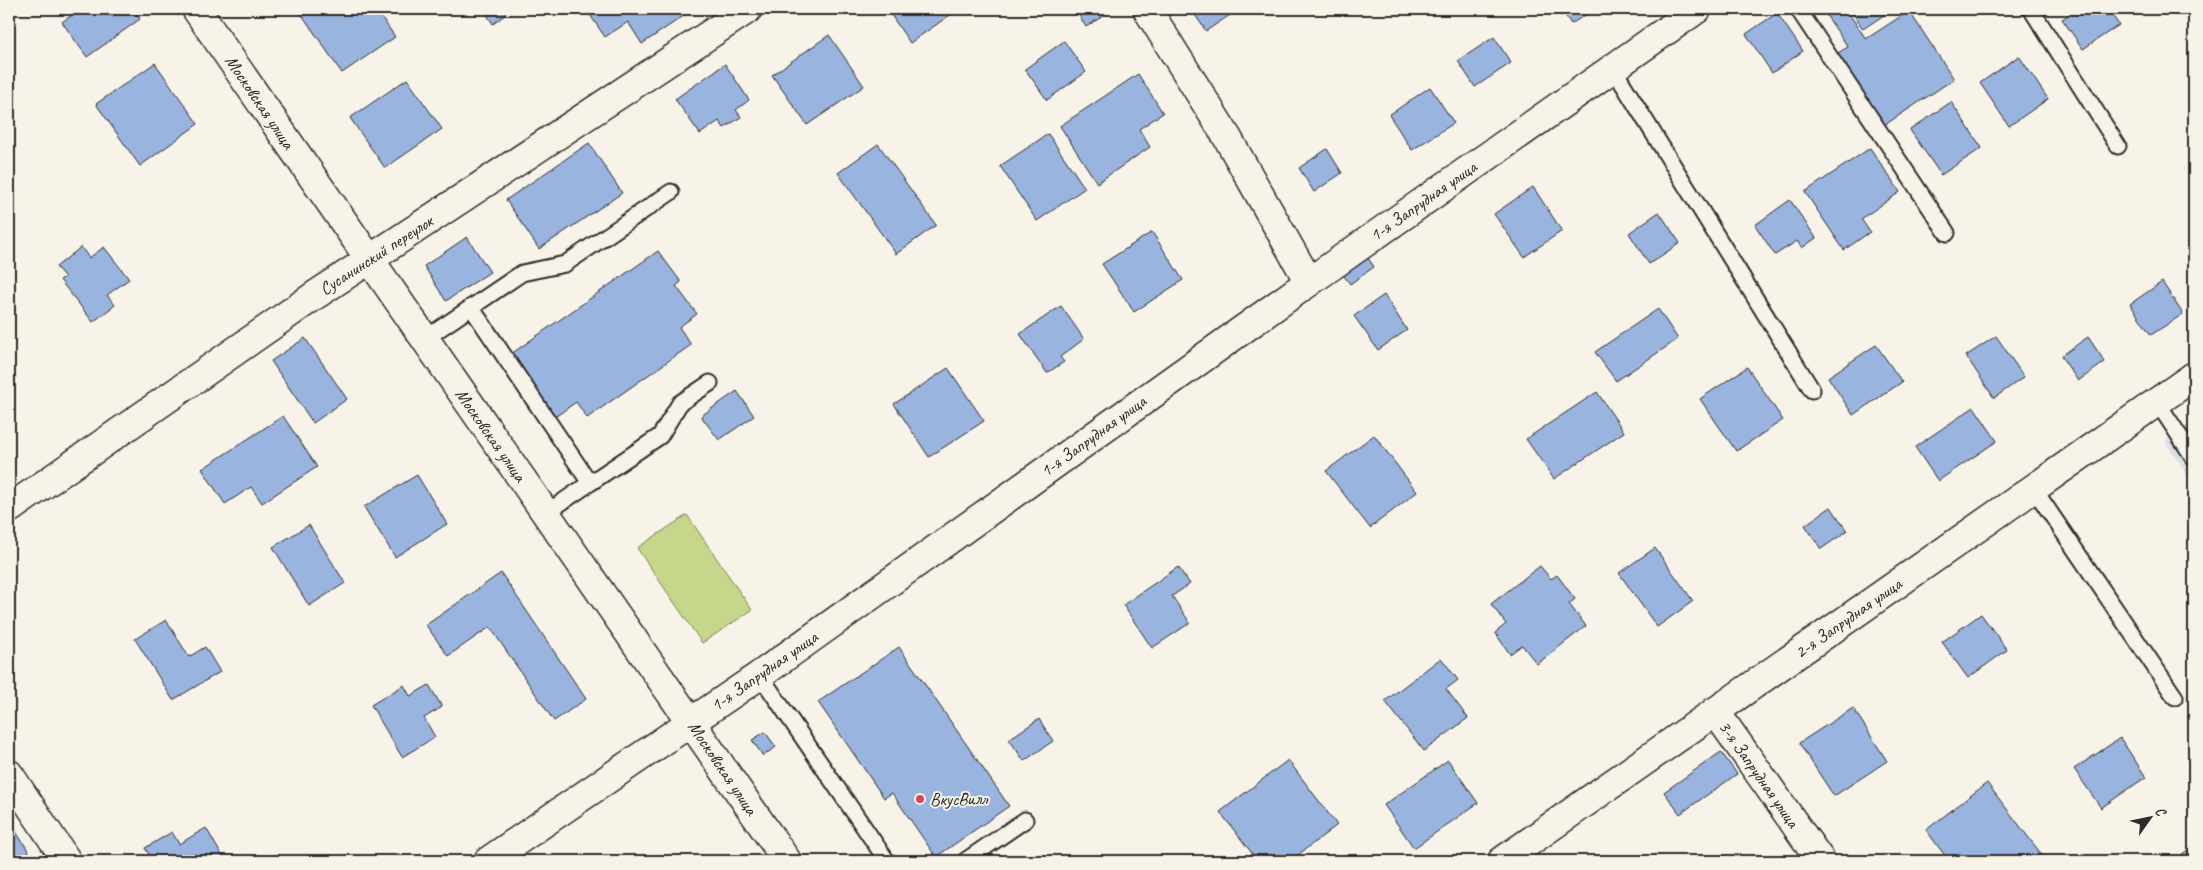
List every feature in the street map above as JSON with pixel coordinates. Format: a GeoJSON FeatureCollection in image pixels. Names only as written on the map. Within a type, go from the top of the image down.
{"type":"FeatureCollection","features":[{"type":"Feature","properties":{"kind":"street","name":"Московская улица"},"geometry":{"type":"LineString","coordinates":[[196,9],[368,260],[787,861]]}},
{"type":"Feature","properties":{"kind":"street","name":"Сусанинский переулок"},"geometry":{"type":"LineString","coordinates":[[9,509],[368,260],[748,9]]}},
{"type":"Feature","properties":{"kind":"street"},"geometry":{"type":"LineString","coordinates":[[1148,9],[1227,137],[1309,282]]}},
{"type":"Feature","properties":{"kind":"street","name":"1-я Запрудная улица"},"geometry":{"type":"LineString","coordinates":[[488,861],[760,675],[1309,282],[1697,9]]}},
{"type":"Feature","properties":{"kind":"street","name":"2-я Запрудная улица"},"geometry":{"type":"LineString","coordinates":[[1502,861],[2194,376]]}},
{"type":"Feature","properties":{"kind":"street","name":"3-я Запрудная улица"},"geometry":{"type":"LineString","coordinates":[[1715,711],[1821,861]]}},
{"type":"Feature","properties":{"kind":"street"},"geometry":{"type":"LineString","coordinates":[[9,774],[67,861]]}},
{"type":"Feature","properties":{"kind":"lane"},"geometry":{"type":"LineString","coordinates":[[1798,9],[1947,233]]}},
{"type":"Feature","properties":{"kind":"lane"},"geometry":{"type":"LineString","coordinates":[[2031,9],[2118,146]]}},
{"type":"Feature","properties":{"kind":"lane"},"geometry":{"type":"LineString","coordinates":[[1613,68],[1812,390]]}},
{"type":"Feature","properties":{"kind":"lane"},"geometry":{"type":"LineString","coordinates":[[424,340],[522,273],[565,264],[671,192]]}},
{"type":"Feature","properties":{"kind":"lane"},"geometry":{"type":"LineString","coordinates":[[471,307],[590,483]]}},
{"type":"Feature","properties":{"kind":"lane"},"geometry":{"type":"LineString","coordinates":[[546,513],[660,436],[680,403],[710,383]]}},
{"type":"Feature","properties":{"kind":"lane"},"geometry":{"type":"LineString","coordinates":[[2157,402],[2194,458]]}},
{"type":"Feature","properties":{"kind":"lane"},"geometry":{"type":"LineString","coordinates":[[2034,489],[2175,697]]}},
{"type":"Feature","properties":{"kind":"lane"},"geometry":{"type":"LineString","coordinates":[[760,675],[887,861]]}},
{"type":"Feature","properties":{"kind":"lane"},"geometry":{"type":"LineString","coordinates":[[965,861],[1025,820]]}},
{"type":"Feature","properties":{"kind":"shaded area"},"geometry":{"type":"Polygon","coordinates":[[[2194,421],[2194,485],[2165,441],[2194,421]]]}},
{"type":"Feature","properties":{"kind":"green space"},"geometry":{"type":"Polygon","coordinates":[[[687,515],[752,610],[702,643],[637,548],[687,515]]]}},
{"type":"Feature","properties":{"kind":"building"},"geometry":{"type":"Polygon","coordinates":[[[81,9],[133,9],[140,19],[87,57],[62,22],[81,9]]]}},
{"type":"Feature","properties":{"kind":"building"},"geometry":{"type":"Polygon","coordinates":[[[298,9],[376,9],[395,37],[342,73],[298,9]]]}},
{"type":"Feature","properties":{"kind":"building"},"geometry":{"type":"Polygon","coordinates":[[[483,9],[502,9],[506,14],[493,24],[483,9]]]}},
{"type":"Feature","properties":{"kind":"building"},"geometry":{"type":"Polygon","coordinates":[[[586,9],[685,9],[688,13],[642,44],[628,22],[605,37],[586,9]]]}},
{"type":"Feature","properties":{"kind":"building"},"geometry":{"type":"Polygon","coordinates":[[[887,9],[946,9],[950,15],[910,43],[887,9]]]}},
{"type":"Feature","properties":{"kind":"building"},"geometry":{"type":"Polygon","coordinates":[[[1075,9],[1114,9],[1086,27],[1075,9]]]}},
{"type":"Feature","properties":{"kind":"building"},"geometry":{"type":"Polygon","coordinates":[[[1191,9],[1239,9],[1206,31],[1191,9]]]}},
{"type":"Feature","properties":{"kind":"building"},"geometry":{"type":"Polygon","coordinates":[[[1561,9],[1595,9],[1571,24],[1561,9]]]}},
{"type":"Feature","properties":{"kind":"building"},"geometry":{"type":"Polygon","coordinates":[[[1829,9],[1846,9],[1866,39],[1909,11],[1954,79],[1883,126],[1836,54],[1848,47],[1824,12],[1829,9]]]}},
{"type":"Feature","properties":{"kind":"building"},"geometry":{"type":"Polygon","coordinates":[[[1850,9],[1893,9],[1863,29],[1850,9]]]}},
{"type":"Feature","properties":{"kind":"building"},"geometry":{"type":"Polygon","coordinates":[[[2078,9],[2108,9],[2119,25],[2083,49],[2062,19],[2078,9]]]}},
{"type":"Feature","properties":{"kind":"building"},"geometry":{"type":"Polygon","coordinates":[[[1777,13],[1803,51],[1772,73],[1746,34],[1777,13]]]}},
{"type":"Feature","properties":{"kind":"building"},"geometry":{"type":"Polygon","coordinates":[[[829,35],[864,86],[807,125],[772,75],[829,35]]]}},
{"type":"Feature","properties":{"kind":"building"},"geometry":{"type":"Polygon","coordinates":[[[1494,37],[1511,63],[1475,87],[1458,61],[1494,37]]]}},
{"type":"Feature","properties":{"kind":"building"},"geometry":{"type":"Polygon","coordinates":[[[1064,41],[1086,72],[1047,100],[1025,69],[1064,41]]]}},
{"type":"Feature","properties":{"kind":"building"},"geometry":{"type":"Polygon","coordinates":[[[2019,56],[2048,99],[2009,126],[1980,83],[2019,56]]]}},
{"type":"Feature","properties":{"kind":"building"},"geometry":{"type":"Polygon","coordinates":[[[155,63],[198,124],[140,166],[96,104],[155,63]]]}},
{"type":"Feature","properties":{"kind":"building"},"geometry":{"type":"Polygon","coordinates":[[[725,64],[749,100],[736,110],[741,117],[724,128],[719,121],[700,134],[675,99],[725,64]]]}},
{"type":"Feature","properties":{"kind":"building"},"geometry":{"type":"Polygon","coordinates":[[[1138,74],[1163,113],[1139,129],[1150,147],[1097,183],[1060,126],[1138,74]]]}},
{"type":"Feature","properties":{"kind":"building"},"geometry":{"type":"Polygon","coordinates":[[[407,79],[442,129],[385,168],[350,118],[407,79]]]}},
{"type":"Feature","properties":{"kind":"building"},"geometry":{"type":"Polygon","coordinates":[[[1430,87],[1454,123],[1412,150],[1389,115],[1430,87]]]}},
{"type":"Feature","properties":{"kind":"building"},"geometry":{"type":"Polygon","coordinates":[[[1951,102],[1982,148],[1941,175],[1910,130],[1951,102]]]}},
{"type":"Feature","properties":{"kind":"building"},"geometry":{"type":"Polygon","coordinates":[[[1048,134],[1085,188],[1037,221],[1000,166],[1048,134]]]}},
{"type":"Feature","properties":{"kind":"building"},"geometry":{"type":"Polygon","coordinates":[[[589,143],[622,193],[539,249],[506,200],[589,143]]]}},
{"type":"Feature","properties":{"kind":"building"},"geometry":{"type":"Polygon","coordinates":[[[878,144],[936,225],[896,254],[838,173],[878,144]]]}},
{"type":"Feature","properties":{"kind":"building"},"geometry":{"type":"Polygon","coordinates":[[[1870,148],[1900,192],[1861,219],[1870,232],[1844,250],[1805,192],[1870,148]]]}},
{"type":"Feature","properties":{"kind":"building"},"geometry":{"type":"Polygon","coordinates":[[[1327,149],[1342,173],[1314,192],[1299,168],[1327,149]]]}},
{"type":"Feature","properties":{"kind":"building"},"geometry":{"type":"Polygon","coordinates":[[[1533,187],[1562,231],[1524,257],[1494,214],[1533,187]]]}},
{"type":"Feature","properties":{"kind":"building"},"geometry":{"type":"Polygon","coordinates":[[[1790,200],[1816,238],[1802,248],[1797,241],[1775,255],[1755,225],[1790,200]]]}},
{"type":"Feature","properties":{"kind":"building"},"geometry":{"type":"Polygon","coordinates":[[[1659,212],[1680,243],[1649,264],[1629,233],[1659,212]]]}},
{"type":"Feature","properties":{"kind":"building"},"geometry":{"type":"Polygon","coordinates":[[[1152,232],[1183,280],[1134,312],[1102,264],[1152,232]]]}},
{"type":"Feature","properties":{"kind":"building"},"geometry":{"type":"Polygon","coordinates":[[[467,237],[490,272],[446,301],[424,266],[467,237]]]}},
{"type":"Feature","properties":{"kind":"building"},"geometry":{"type":"Polygon","coordinates":[[[81,247],[89,258],[104,247],[129,279],[107,295],[115,305],[93,322],[60,280],[65,277],[56,267],[81,247]]]}},
{"type":"Feature","properties":{"kind":"building"},"geometry":{"type":"Polygon","coordinates":[[[658,251],[681,282],[676,286],[697,314],[679,327],[691,345],[587,418],[576,402],[555,417],[511,354],[658,251]]]}},
{"type":"Feature","properties":{"kind":"building"},"geometry":{"type":"Polygon","coordinates":[[[1366,255],[1374,267],[1350,284],[1341,272],[1366,255]]]}},
{"type":"Feature","properties":{"kind":"building"},"geometry":{"type":"Polygon","coordinates":[[[2162,282],[2183,314],[2151,335],[2130,304],[2162,282]]]}},
{"type":"Feature","properties":{"kind":"building"},"geometry":{"type":"Polygon","coordinates":[[[1384,295],[1407,330],[1378,350],[1354,316],[1384,295]]]}},
{"type":"Feature","properties":{"kind":"building"},"geometry":{"type":"Polygon","coordinates":[[[1061,306],[1084,339],[1060,357],[1064,362],[1047,373],[1020,334],[1061,306]]]}},
{"type":"Feature","properties":{"kind":"building"},"geometry":{"type":"Polygon","coordinates":[[[1658,309],[1678,339],[1616,381],[1595,352],[1658,309]]]}},
{"type":"Feature","properties":{"kind":"building"},"geometry":{"type":"Polygon","coordinates":[[[1996,336],[2024,377],[1994,398],[1966,356],[1996,336]]]}},
{"type":"Feature","properties":{"kind":"building"},"geometry":{"type":"Polygon","coordinates":[[[2088,337],[2105,362],[2078,381],[2061,356],[2088,337]]]}},
{"type":"Feature","properties":{"kind":"building"},"geometry":{"type":"Polygon","coordinates":[[[305,338],[347,399],[313,423],[271,361],[305,338]]]}},
{"type":"Feature","properties":{"kind":"building"},"geometry":{"type":"Polygon","coordinates":[[[1876,345],[1902,382],[1853,415],[1828,377],[1876,345]]]}},
{"type":"Feature","properties":{"kind":"building"},"geometry":{"type":"Polygon","coordinates":[[[1747,367],[1783,420],[1736,451],[1700,399],[1747,367]]]}},
{"type":"Feature","properties":{"kind":"building"},"geometry":{"type":"Polygon","coordinates":[[[948,368],[984,421],[929,457],[894,404],[948,368]]]}},
{"type":"Feature","properties":{"kind":"building"},"geometry":{"type":"Polygon","coordinates":[[[737,391],[754,416],[719,440],[701,416],[737,391]]]}},
{"type":"Feature","properties":{"kind":"building"},"geometry":{"type":"Polygon","coordinates":[[[1597,392],[1624,432],[1554,479],[1526,439],[1597,392]]]}},
{"type":"Feature","properties":{"kind":"building"},"geometry":{"type":"Polygon","coordinates":[[[1974,407],[1997,441],[1938,481],[1915,447],[1974,407]]]}},
{"type":"Feature","properties":{"kind":"building"},"geometry":{"type":"Polygon","coordinates":[[[283,416],[317,467],[262,503],[251,487],[225,504],[202,469],[283,416]]]}},
{"type":"Feature","properties":{"kind":"building"},"geometry":{"type":"Polygon","coordinates":[[[1374,435],[1417,492],[1370,528],[1326,471],[1374,435]]]}},
{"type":"Feature","properties":{"kind":"building"},"geometry":{"type":"Polygon","coordinates":[[[417,475],[447,524],[395,557],[364,507],[417,475]]]}},
{"type":"Feature","properties":{"kind":"building"},"geometry":{"type":"Polygon","coordinates":[[[1831,507],[1847,531],[1821,549],[1805,525],[1831,507]]]}},
{"type":"Feature","properties":{"kind":"building"},"geometry":{"type":"Polygon","coordinates":[[[309,525],[345,583],[309,606],[273,547],[309,525]]]}},
{"type":"Feature","properties":{"kind":"building"},"geometry":{"type":"Polygon","coordinates":[[[1655,548],[1693,601],[1657,627],[1619,573],[1655,548]]]}},
{"type":"Feature","properties":{"kind":"building"},"geometry":{"type":"Polygon","coordinates":[[[1540,566],[1551,579],[1557,575],[1575,599],[1569,604],[1586,626],[1537,664],[1522,645],[1510,654],[1495,633],[1506,624],[1491,604],[1540,566]]]}},
{"type":"Feature","properties":{"kind":"building"},"geometry":{"type":"Polygon","coordinates":[[[1178,567],[1190,584],[1172,596],[1190,623],[1152,648],[1123,605],[1178,567]]]}},
{"type":"Feature","properties":{"kind":"building"},"geometry":{"type":"Polygon","coordinates":[[[501,573],[586,699],[554,721],[490,627],[448,656],[426,625],[501,573]]]}},
{"type":"Feature","properties":{"kind":"building"},"geometry":{"type":"Polygon","coordinates":[[[1981,614],[2007,650],[1968,678],[1942,642],[1981,614]]]}},
{"type":"Feature","properties":{"kind":"building"},"geometry":{"type":"Polygon","coordinates":[[[166,620],[189,657],[205,647],[220,672],[173,700],[135,639],[166,620]]]}},
{"type":"Feature","properties":{"kind":"building"},"geometry":{"type":"Polygon","coordinates":[[[899,647],[1009,806],[936,857],[892,793],[884,798],[818,702],[899,647]]]}},
{"type":"Feature","properties":{"kind":"building"},"geometry":{"type":"Polygon","coordinates":[[[1441,658],[1458,680],[1446,689],[1468,718],[1424,751],[1385,701],[1441,658]]]}},
{"type":"Feature","properties":{"kind":"building"},"geometry":{"type":"Polygon","coordinates":[[[404,685],[410,696],[429,685],[442,707],[424,718],[435,737],[402,757],[371,705],[404,685]]]}},
{"type":"Feature","properties":{"kind":"building"},"geometry":{"type":"Polygon","coordinates":[[[1853,708],[1887,761],[1834,796],[1799,743],[1853,708]]]}},
{"type":"Feature","properties":{"kind":"building"},"geometry":{"type":"Polygon","coordinates":[[[1039,719],[1053,741],[1024,761],[1009,739],[1039,719]]]}},
{"type":"Feature","properties":{"kind":"building"},"geometry":{"type":"Polygon","coordinates":[[[765,732],[776,747],[763,756],[752,740],[765,732]]]}},
{"type":"Feature","properties":{"kind":"building"},"geometry":{"type":"Polygon","coordinates":[[[2120,738],[2146,777],[2101,808],[2074,769],[2120,738]]]}},
{"type":"Feature","properties":{"kind":"building"},"geometry":{"type":"Polygon","coordinates":[[[1721,752],[1737,774],[1680,814],[1664,792],[1721,752]]]}},
{"type":"Feature","properties":{"kind":"building"},"geometry":{"type":"Polygon","coordinates":[[[1288,760],[1337,825],[1290,861],[1258,861],[1220,812],[1288,760]]]}},
{"type":"Feature","properties":{"kind":"building"},"geometry":{"type":"Polygon","coordinates":[[[1448,760],[1478,803],[1414,848],[1384,805],[1448,760]]]}},
{"type":"Feature","properties":{"kind":"building"},"geometry":{"type":"Polygon","coordinates":[[[1987,783],[2045,859],[2043,861],[1949,861],[1926,830],[1987,783]]]}},
{"type":"Feature","properties":{"kind":"building"},"geometry":{"type":"Polygon","coordinates":[[[9,821],[35,861],[9,861],[9,821]]]}},
{"type":"Feature","properties":{"kind":"building"},"geometry":{"type":"Polygon","coordinates":[[[206,828],[225,861],[153,861],[145,848],[172,832],[179,844],[206,828]]]}},
{"type":"Feature","properties":{"kind":"building"},"geometry":{"type":"Polygon","coordinates":[[[2194,846],[2194,861],[2187,861],[2182,854],[2194,846]]]}},
{"type":"Feature","properties":{"kind":"place","name":"ВкусВилл"},"geometry":{"type":"Point","coordinates":[920,799]}}]}
